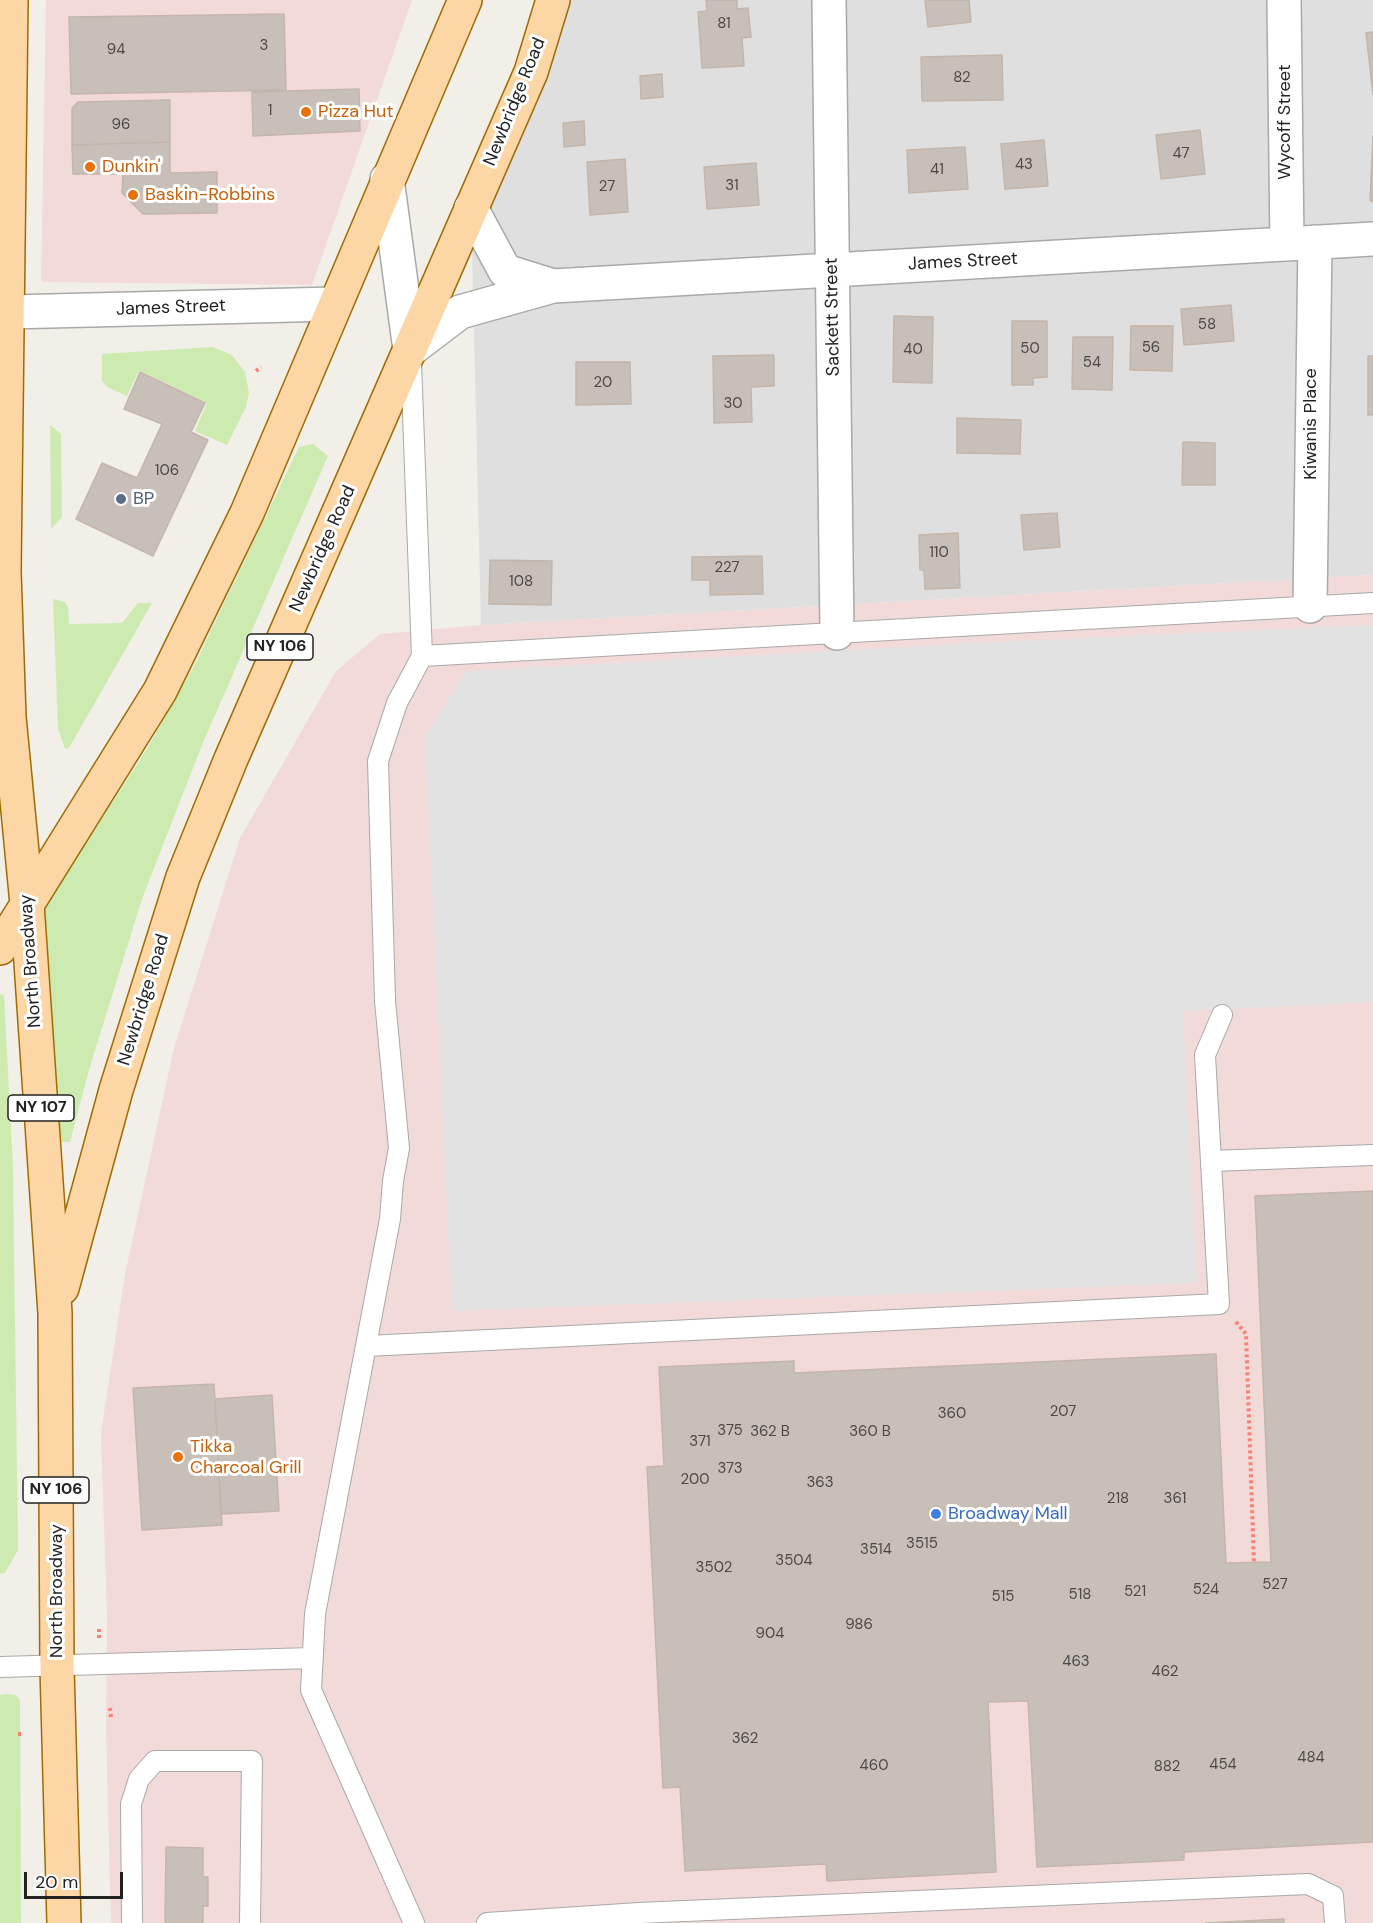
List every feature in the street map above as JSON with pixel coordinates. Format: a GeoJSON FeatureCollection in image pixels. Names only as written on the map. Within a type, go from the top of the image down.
{"type":"FeatureCollection","features":[{"type":"Feature","properties":{"kind":"main road","name":"North Broadway"},"geometry":{"type":"LineString","coordinates":[[11,0],[5,44],[9,312],[3,423],[4,572],[9,717],[27,904],[55,1313],[57,1667],[64,1923]]}},
{"type":"Feature","properties":{"kind":"main road"},"geometry":{"type":"LineString","coordinates":[[0,948],[160,691],[247,513],[387,178],[465,0]]}},
{"type":"Feature","properties":{"kind":"main road","name":"Newbridge Road"},"geometry":{"type":"LineString","coordinates":[[55,1313],[116,1090],[183,877],[231,759],[531,72],[553,0]]}},
{"type":"Feature","properties":{"kind":"street","name":"Sackett Street"},"geometry":{"type":"LineString","coordinates":[[829,0],[837,633]]}},
{"type":"Feature","properties":{"kind":"street","name":"Wycoff Street"},"geometry":{"type":"LineString","coordinates":[[1284,0],[1300,243]]}},
{"type":"Feature","properties":{"kind":"street"},"geometry":{"type":"LineString","coordinates":[[387,178],[410,350]]}},
{"type":"Feature","properties":{"kind":"street","name":"James Street"},"geometry":{"type":"LineString","coordinates":[[471,208],[505,271],[553,286]]}},
{"type":"Feature","properties":{"kind":"street","name":"James Street"},"geometry":{"type":"LineString","coordinates":[[410,350],[460,312],[553,286],[1373,239]]}},
{"type":"Feature","properties":{"kind":"street","name":"Kiwanis Place"},"geometry":{"type":"LineString","coordinates":[[1300,243],[1310,606]]}},
{"type":"Feature","properties":{"kind":"street","name":"James Street"},"geometry":{"type":"LineString","coordinates":[[9,312],[334,304]]}},
{"type":"Feature","properties":{"kind":"lane"},"geometry":{"type":"LineString","coordinates":[[410,350],[422,656],[397,703],[378,761],[385,1001],[399,1148],[393,1181],[390,1219],[317,1603],[311,1690],[414,1923]]}},
{"type":"Feature","properties":{"kind":"lane"},"geometry":{"type":"LineString","coordinates":[[422,656],[1373,603]]}},
{"type":"Feature","properties":{"kind":"lane"},"geometry":{"type":"LineString","coordinates":[[367,1346],[1219,1304],[1205,1055],[1222,1015]]}},
{"type":"Feature","properties":{"kind":"lane"},"geometry":{"type":"LineString","coordinates":[[1211,1161],[1373,1155]]}},
{"type":"Feature","properties":{"kind":"lane"},"geometry":{"type":"LineString","coordinates":[[0,1667],[312,1658]]}},
{"type":"Feature","properties":{"kind":"lane"},"geometry":{"type":"LineString","coordinates":[[132,1923],[131,1804],[139,1779],[155,1761],[252,1761],[250,1923]]}},
{"type":"Feature","properties":{"kind":"lane"},"geometry":{"type":"LineString","coordinates":[[487,1923],[639,1913],[1308,1884],[1333,1896],[1335,1923]]}},
{"type":"Feature","properties":{"kind":"path"},"geometry":{"type":"LineString","coordinates":[[256,370],[261,367]]}},
{"type":"Feature","properties":{"kind":"path"},"geometry":{"type":"LineString","coordinates":[[1219,1304],[1246,1334],[1254,1563]]}},
{"type":"Feature","properties":{"kind":"path"},"geometry":{"type":"LineString","coordinates":[[99,1629],[99,1638]]}},
{"type":"Feature","properties":{"kind":"path"},"geometry":{"type":"LineString","coordinates":[[110,1708],[111,1718]]}},
{"type":"Feature","properties":{"kind":"shaded area"},"geometry":{"type":"Polygon","coordinates":[[[46,0],[412,0],[312,285],[41,282],[46,0]]]}},
{"type":"Feature","properties":{"kind":"shaded area"},"geometry":{"type":"Polygon","coordinates":[[[542,0],[1373,0],[1373,575],[481,625],[471,208],[542,0]]]}},
{"type":"Feature","properties":{"kind":"shaded area","name":"Broadway Mall"},"geometry":{"type":"Polygon","coordinates":[[[1373,575],[1373,1923],[111,1923],[106,1732],[107,1617],[101,1433],[125,1274],[174,1048],[240,838],[336,671],[380,634],[481,625],[1373,575]]]}},
{"type":"Feature","properties":{"kind":"shaded area"},"geometry":{"type":"Polygon","coordinates":[[[1373,625],[1373,1002],[1183,1011],[1197,1283],[452,1311],[425,737],[466,671],[974,643],[1373,625]]]}},
{"type":"Feature","properties":{"kind":"green space"},"geometry":{"type":"Polygon","coordinates":[[[213,347],[232,355],[245,372],[249,393],[246,407],[227,445],[195,431],[207,403],[139,370],[127,396],[107,387],[102,381],[102,354],[213,347]]]}},
{"type":"Feature","properties":{"kind":"green space"},"geometry":{"type":"Polygon","coordinates":[[[50,425],[61,434],[62,517],[51,529],[50,425]]]}},
{"type":"Feature","properties":{"kind":"green space"},"geometry":{"type":"Polygon","coordinates":[[[313,444],[328,456],[202,745],[142,899],[89,1070],[70,1142],[56,1142],[44,907],[147,749],[195,664],[299,447],[313,444]]]}},
{"type":"Feature","properties":{"kind":"green space"},"geometry":{"type":"Polygon","coordinates":[[[53,599],[65,602],[68,607],[69,624],[122,623],[138,603],[152,603],[69,748],[65,749],[58,729],[53,599]]]}},
{"type":"Feature","properties":{"kind":"green space"},"geometry":{"type":"Polygon","coordinates":[[[0,994],[4,995],[13,1167],[18,1550],[5,1573],[0,1574],[0,994]]]}},
{"type":"Feature","properties":{"kind":"green space"},"geometry":{"type":"Polygon","coordinates":[[[0,1695],[16,1695],[20,1700],[21,1923],[0,1923],[0,1695]]]}},
{"type":"Feature","properties":{"kind":"building"},"geometry":{"type":"Polygon","coordinates":[[[706,0],[737,0],[737,9],[748,8],[751,37],[742,38],[744,66],[702,68],[698,12],[707,11],[706,0]]]}},
{"type":"Feature","properties":{"kind":"building"},"geometry":{"type":"Polygon","coordinates":[[[925,0],[969,0],[971,22],[928,27],[925,0]]]}},
{"type":"Feature","properties":{"kind":"building"},"geometry":{"type":"Polygon","coordinates":[[[284,14],[286,90],[71,94],[69,17],[284,14]]]}},
{"type":"Feature","properties":{"kind":"building"},"geometry":{"type":"Polygon","coordinates":[[[1373,32],[1373,95],[1366,33],[1373,32]]]}},
{"type":"Feature","properties":{"kind":"building"},"geometry":{"type":"Polygon","coordinates":[[[1002,55],[1003,100],[922,101],[921,57],[1002,55]]]}},
{"type":"Feature","properties":{"kind":"building"},"geometry":{"type":"Polygon","coordinates":[[[662,74],[663,97],[641,99],[640,76],[662,74]]]}},
{"type":"Feature","properties":{"kind":"building","name":"Pizza Hut"},"geometry":{"type":"Polygon","coordinates":[[[359,89],[360,131],[253,136],[252,92],[359,89]]]}},
{"type":"Feature","properties":{"kind":"building"},"geometry":{"type":"Polygon","coordinates":[[[170,100],[170,142],[72,145],[72,108],[78,102],[170,100]]]}},
{"type":"Feature","properties":{"kind":"building"},"geometry":{"type":"Polygon","coordinates":[[[584,121],[585,145],[564,147],[563,123],[584,121]]]}},
{"type":"Feature","properties":{"kind":"building"},"geometry":{"type":"Polygon","coordinates":[[[1200,130],[1205,174],[1161,179],[1156,135],[1200,130]]]}},
{"type":"Feature","properties":{"kind":"building"},"geometry":{"type":"Polygon","coordinates":[[[1373,136],[1373,201],[1370,201],[1373,136]]]}},
{"type":"Feature","properties":{"kind":"building"},"geometry":{"type":"Polygon","coordinates":[[[1044,140],[1048,186],[1005,189],[1001,144],[1044,140]]]}},
{"type":"Feature","properties":{"kind":"building"},"geometry":{"type":"Polygon","coordinates":[[[170,142],[170,173],[217,172],[217,213],[143,214],[122,193],[123,174],[73,174],[72,145],[170,142]]]}},
{"type":"Feature","properties":{"kind":"building"},"geometry":{"type":"Polygon","coordinates":[[[965,147],[968,189],[909,193],[907,150],[965,147]]]}},
{"type":"Feature","properties":{"kind":"building"},"geometry":{"type":"Polygon","coordinates":[[[625,159],[628,212],[590,215],[587,162],[625,159]]]}},
{"type":"Feature","properties":{"kind":"building"},"geometry":{"type":"Polygon","coordinates":[[[756,163],[759,205],[707,209],[704,167],[756,163]]]}},
{"type":"Feature","properties":{"kind":"building"},"geometry":{"type":"Polygon","coordinates":[[[1231,305],[1234,341],[1184,345],[1181,309],[1231,305]]]}},
{"type":"Feature","properties":{"kind":"building"},"geometry":{"type":"Polygon","coordinates":[[[894,316],[933,317],[932,383],[893,382],[894,316]]]}},
{"type":"Feature","properties":{"kind":"building"},"geometry":{"type":"Polygon","coordinates":[[[1012,321],[1047,321],[1047,377],[1033,378],[1033,385],[1012,385],[1012,321]]]}},
{"type":"Feature","properties":{"kind":"building"},"geometry":{"type":"Polygon","coordinates":[[[1131,326],[1173,326],[1172,371],[1130,370],[1131,326]]]}},
{"type":"Feature","properties":{"kind":"building"},"geometry":{"type":"Polygon","coordinates":[[[1073,337],[1113,337],[1112,390],[1072,389],[1073,337]]]}},
{"type":"Feature","properties":{"kind":"building"},"geometry":{"type":"Polygon","coordinates":[[[774,355],[774,386],[751,387],[752,422],[714,423],[713,356],[774,355]]]}},
{"type":"Feature","properties":{"kind":"building"},"geometry":{"type":"Polygon","coordinates":[[[1368,356],[1373,356],[1373,415],[1368,415],[1368,356]]]}},
{"type":"Feature","properties":{"kind":"building"},"geometry":{"type":"Polygon","coordinates":[[[576,362],[630,362],[631,404],[576,405],[576,362]]]}},
{"type":"Feature","properties":{"kind":"building"},"geometry":{"type":"Polygon","coordinates":[[[140,372],[205,403],[191,432],[208,440],[153,556],[76,519],[102,463],[137,478],[162,424],[124,409],[140,372]]]}},
{"type":"Feature","properties":{"kind":"building"},"geometry":{"type":"Polygon","coordinates":[[[957,418],[1021,420],[1020,454],[957,453],[957,418]]]}},
{"type":"Feature","properties":{"kind":"building"},"geometry":{"type":"Polygon","coordinates":[[[1183,442],[1215,443],[1215,485],[1182,485],[1183,442]]]}},
{"type":"Feature","properties":{"kind":"building"},"geometry":{"type":"Polygon","coordinates":[[[1057,513],[1060,547],[1024,550],[1021,515],[1057,513]]]}},
{"type":"Feature","properties":{"kind":"building"},"geometry":{"type":"Polygon","coordinates":[[[958,533],[960,588],[925,589],[924,570],[920,570],[919,535],[958,533]]]}},
{"type":"Feature","properties":{"kind":"building"},"geometry":{"type":"Polygon","coordinates":[[[762,556],[763,594],[710,595],[710,580],[692,580],[692,557],[762,556]]]}},
{"type":"Feature","properties":{"kind":"building"},"geometry":{"type":"Polygon","coordinates":[[[490,560],[552,561],[551,605],[489,604],[490,560]]]}},
{"type":"Feature","properties":{"kind":"building","name":"Broadway Mall"},"geometry":{"type":"Polygon","coordinates":[[[1373,1191],[1373,1842],[1184,1852],[1184,1860],[1037,1867],[1028,1701],[988,1702],[996,1872],[827,1881],[826,1864],[685,1871],[680,1787],[663,1788],[647,1467],[664,1466],[659,1367],[794,1361],[794,1373],[1216,1354],[1226,1563],[1271,1562],[1255,1196],[1373,1191]]]}},
{"type":"Feature","properties":{"kind":"building","name":"Tikka Charcoal Grill"},"geometry":{"type":"Polygon","coordinates":[[[214,1384],[222,1525],[142,1530],[133,1388],[214,1384]]]}},
{"type":"Feature","properties":{"kind":"building"},"geometry":{"type":"Polygon","coordinates":[[[272,1395],[279,1511],[221,1514],[215,1399],[272,1395]]]}},
{"type":"Feature","properties":{"kind":"building"},"geometry":{"type":"Polygon","coordinates":[[[166,1847],[203,1848],[203,1877],[208,1877],[208,1906],[203,1906],[203,1923],[165,1923],[166,1847]]]}},
{"type":"Feature","properties":{"kind":"building"},"geometry":{"type":"Polygon","coordinates":[[[1284,1919],[1284,1923],[1206,1923],[1284,1919]]]}},
{"type":"Feature","properties":{"kind":"place","name":"Pizza Hut"},"geometry":{"type":"Point","coordinates":[306,112]}},
{"type":"Feature","properties":{"kind":"place","name":"Dunkin'"},"geometry":{"type":"Point","coordinates":[90,167]}},
{"type":"Feature","properties":{"kind":"place","name":"Baskin-Robbins"},"geometry":{"type":"Point","coordinates":[133,195]}},
{"type":"Feature","properties":{"kind":"place","name":"BP"},"geometry":{"type":"Point","coordinates":[121,499]}},
{"type":"Feature","properties":{"kind":"place","name":"Tikka Charcoal Grill"},"geometry":{"type":"Point","coordinates":[178,1457]}},
{"type":"Feature","properties":{"kind":"place","name":"Broadway Mall"},"geometry":{"type":"Point","coordinates":[936,1514]}}]}
